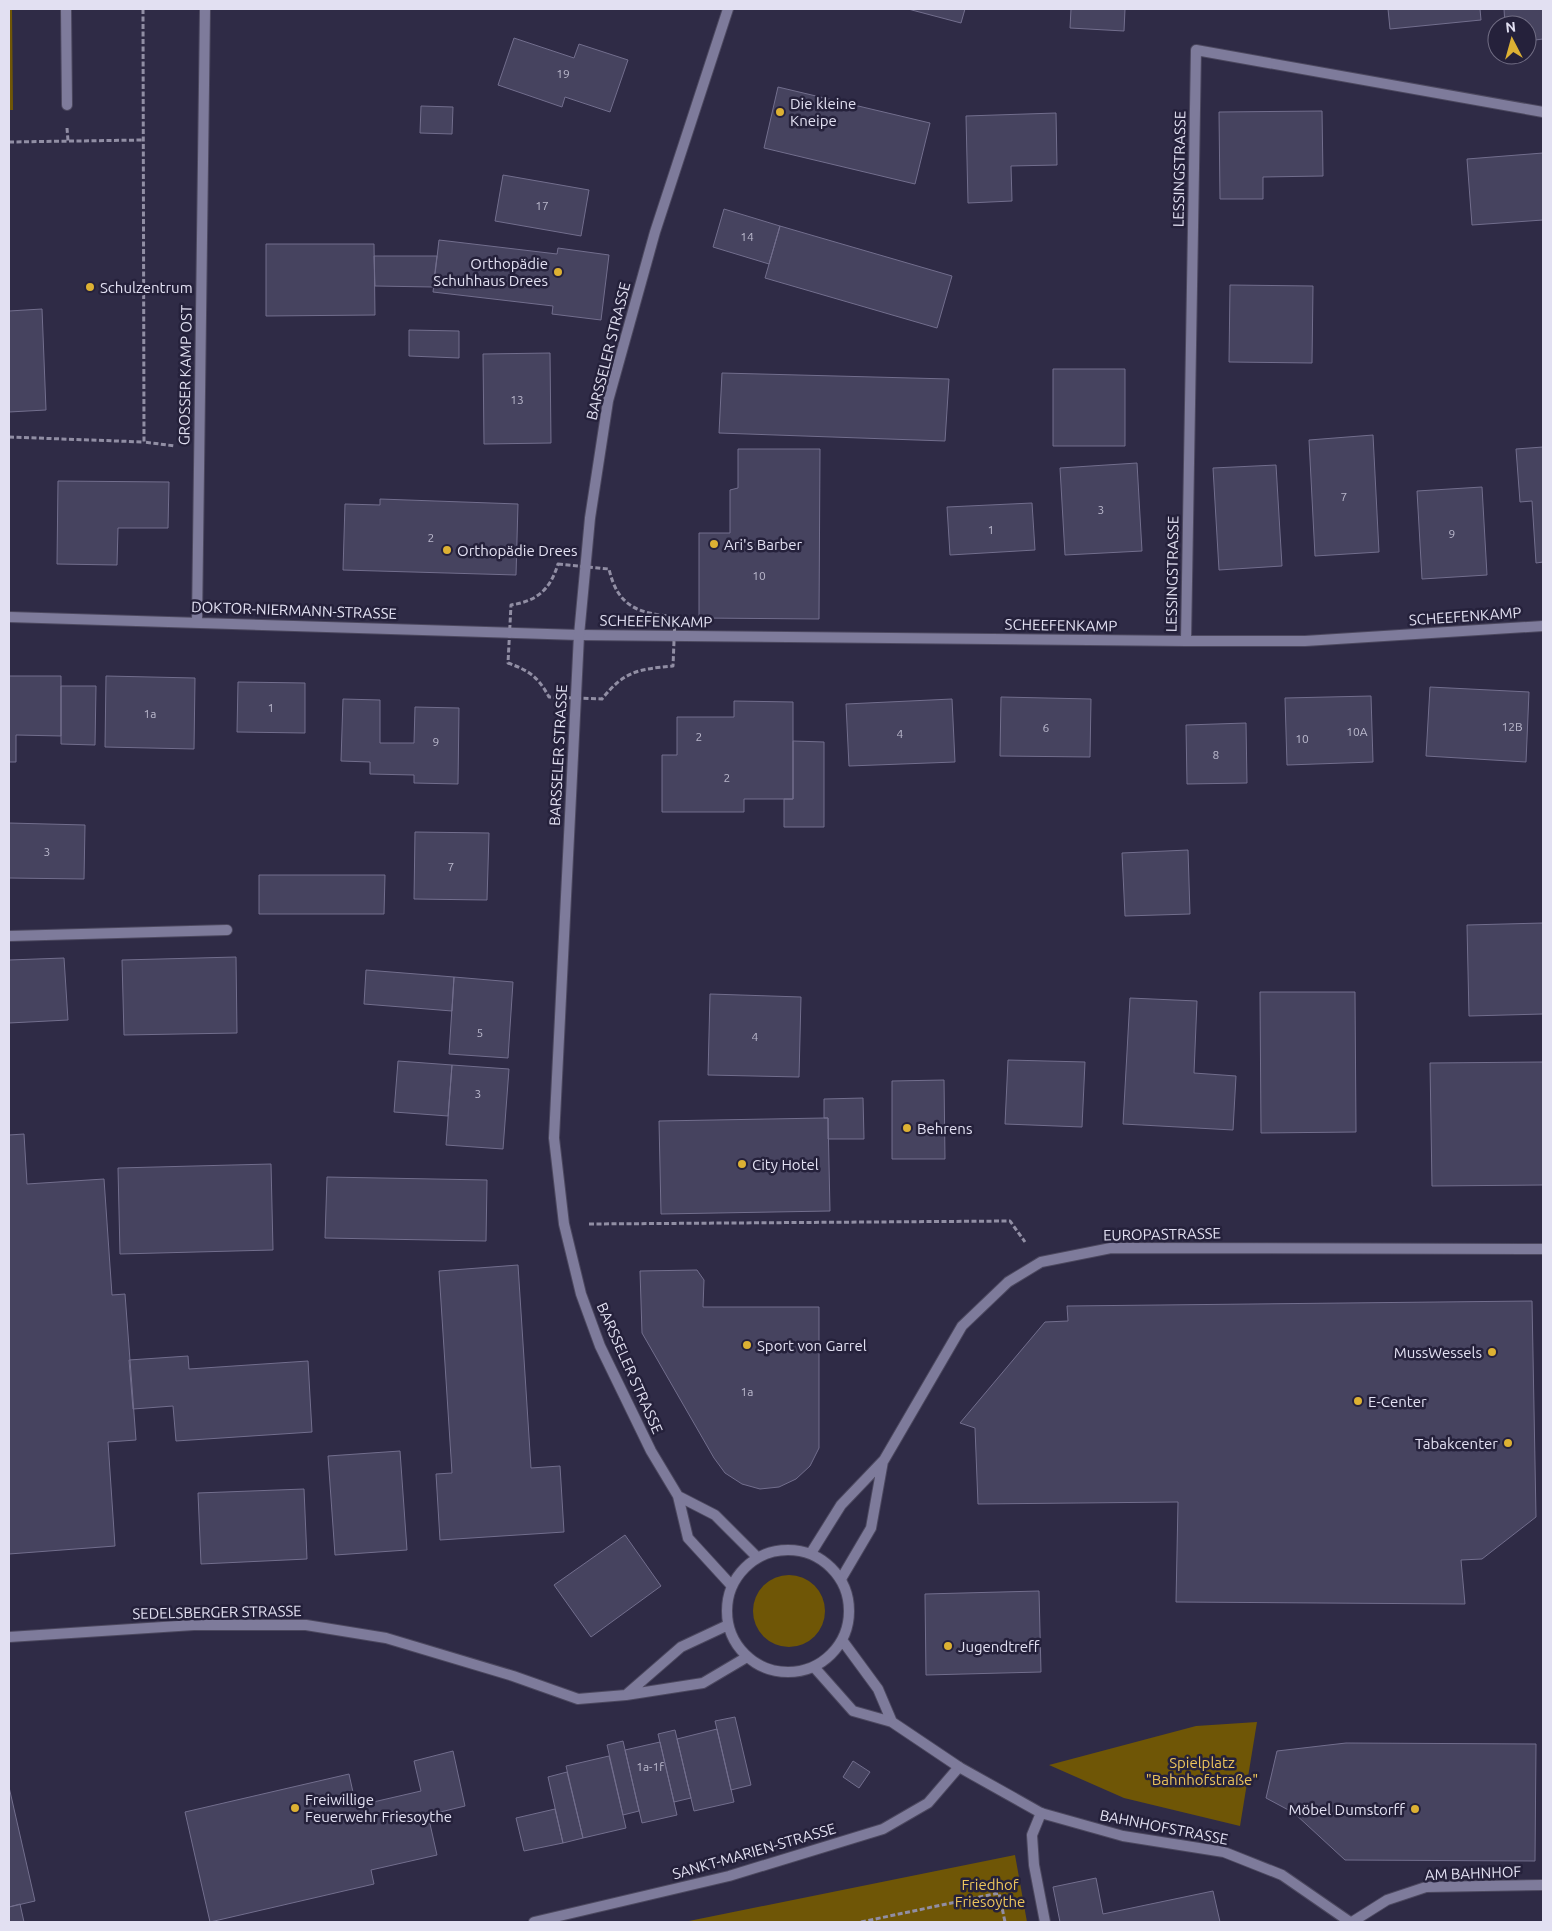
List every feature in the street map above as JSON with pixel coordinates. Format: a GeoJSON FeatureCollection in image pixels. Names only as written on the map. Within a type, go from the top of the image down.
{"type":"FeatureCollection","features":[{"type":"Feature","properties":{"kind":"street"},"geometry":{"type":"LineString","coordinates":[[66,9],[67,105]]}},
{"type":"Feature","properties":{"kind":"street","name":"GROSSER KAMP OST"},"geometry":{"type":"LineString","coordinates":[[197,622],[205,9]]}},
{"type":"Feature","properties":{"kind":"street","name":"BARSSELER STRASSE"},"geometry":{"type":"LineString","coordinates":[[728,9],[655,232],[608,401],[590,518],[579,635],[554,1138],[564,1224],[581,1294],[600,1346],[651,1451],[678,1496],[688,1538],[732,1585]]}},
{"type":"Feature","properties":{"kind":"street","name":"LESSINGSTRASSE"},"geometry":{"type":"LineString","coordinates":[[1186,641],[1196,50],[1543,112]]}},
{"type":"Feature","properties":{"kind":"street","name":"DOKTOR-NIERMANN-STRASSE"},"geometry":{"type":"LineString","coordinates":[[9,618],[197,622],[579,635]]}},
{"type":"Feature","properties":{"kind":"street","name":"SCHEEFENKAMP"},"geometry":{"type":"LineString","coordinates":[[579,635],[1305,641],[1543,626]]}},
{"type":"Feature","properties":{"kind":"street"},"geometry":{"type":"LineString","coordinates":[[9,936],[227,930]]}},
{"type":"Feature","properties":{"kind":"street","name":"EUROPASTRASSE"},"geometry":{"type":"LineString","coordinates":[[811,1554],[841,1506],[884,1460],[962,1326],[1008,1282],[1040,1262],[1111,1248],[1543,1249]]}},
{"type":"Feature","properties":{"kind":"street","name":"EUROPASTRASSE"},"geometry":{"type":"LineString","coordinates":[[841,1579],[871,1528],[884,1460]]}},
{"type":"Feature","properties":{"kind":"street"},"geometry":{"type":"LineString","coordinates":[[678,1496],[715,1515],[758,1557]]}},
{"type":"Feature","properties":{"kind":"street"},"geometry":{"type":"LineString","coordinates":[[793,1549],[811,1554],[829,1564],[841,1579],[849,1598],[849,1620],[842,1640],[831,1656],[814,1667],[797,1672],[779,1672],[762,1667],[747,1657],[735,1642],[728,1625],[726,1605],[732,1585],[743,1569],[758,1557],[774,1550],[793,1549]]}},
{"type":"Feature","properties":{"kind":"street","name":"SEDELSBERGER STRASSE"},"geometry":{"type":"LineString","coordinates":[[9,1637],[194,1625],[306,1625],[386,1638],[513,1676],[578,1699],[626,1695],[703,1683],[747,1657]]}},
{"type":"Feature","properties":{"kind":"street"},"geometry":{"type":"LineString","coordinates":[[626,1695],[681,1647],[728,1625]]}},
{"type":"Feature","properties":{"kind":"street"},"geometry":{"type":"LineString","coordinates":[[842,1640],[878,1689],[892,1722]]}},
{"type":"Feature","properties":{"kind":"street","name":"BAHNHOFSTRASSE"},"geometry":{"type":"LineString","coordinates":[[814,1667],[852,1711],[892,1722],[959,1766],[1041,1813],[1123,1836],[1224,1852],[1282,1875],[1351,1922]]}},
{"type":"Feature","properties":{"kind":"street","name":"SANKT-MARIEN-STRASSE"},"geometry":{"type":"LineString","coordinates":[[534,1922],[729,1876],[883,1829],[928,1803],[959,1766]]}},
{"type":"Feature","properties":{"kind":"street"},"geometry":{"type":"LineString","coordinates":[[1041,1813],[1032,1835],[1034,1865],[1045,1922]]}},
{"type":"Feature","properties":{"kind":"street","name":"AM BAHNHOF"},"geometry":{"type":"LineString","coordinates":[[1351,1922],[1387,1900],[1426,1887],[1543,1885]]}},
{"type":"Feature","properties":{"kind":"path"},"geometry":{"type":"LineString","coordinates":[[143,9],[144,442]]}},
{"type":"Feature","properties":{"kind":"path"},"geometry":{"type":"LineString","coordinates":[[9,142],[143,140]]}},
{"type":"Feature","properties":{"kind":"path"},"geometry":{"type":"LineString","coordinates":[[9,437],[144,442],[199,450]]}},
{"type":"Feature","properties":{"kind":"path"},"geometry":{"type":"LineString","coordinates":[[564,1224],[1010,1221],[1040,1262]]}},
{"type":"Feature","properties":{"kind":"path"},"geometry":{"type":"LineString","coordinates":[[861,1922],[875,1921],[999,1893],[1005,1922]]}},
{"type":"Feature","properties":{"kind":"green space"},"geometry":{"type":"Polygon","coordinates":[[[9,9],[12,9],[13,110],[9,110],[9,9]]]}},
{"type":"Feature","properties":{"kind":"green space"},"geometry":{"type":"Polygon","coordinates":[[[789,1575],[809,1581],[819,1591],[825,1611],[819,1631],[809,1641],[789,1647],[769,1641],[759,1631],[753,1611],[759,1591],[769,1581],[789,1575]]]}},
{"type":"Feature","properties":{"kind":"green space","name":"Spielplatz \"Bahnhofstraße\""},"geometry":{"type":"Polygon","coordinates":[[[1257,1722],[1240,1826],[1124,1798],[1049,1765],[1196,1726],[1257,1722]]]}},
{"type":"Feature","properties":{"kind":"green space","name":"Friedhof Friesoythe"},"geometry":{"type":"Polygon","coordinates":[[[1015,1855],[1027,1922],[684,1922],[1015,1855]]]}},
{"type":"Feature","properties":{"kind":"building"},"geometry":{"type":"Polygon","coordinates":[[[908,9],[965,9],[961,23],[908,9]]]}},
{"type":"Feature","properties":{"kind":"building"},"geometry":{"type":"Polygon","coordinates":[[[1071,9],[1125,9],[1124,31],[1070,28],[1071,9]]]}},
{"type":"Feature","properties":{"kind":"building"},"geometry":{"type":"Polygon","coordinates":[[[1388,9],[1480,9],[1481,20],[1390,29],[1388,9]]]}},
{"type":"Feature","properties":{"kind":"building"},"geometry":{"type":"Polygon","coordinates":[[[1504,9],[1543,9],[1543,39],[1537,40],[1537,15],[1504,15],[1504,9]]]}},
{"type":"Feature","properties":{"kind":"building"},"geometry":{"type":"Polygon","coordinates":[[[514,38],[574,58],[579,44],[628,60],[610,112],[565,97],[562,107],[498,85],[514,38]]]}},
{"type":"Feature","properties":{"kind":"building"},"geometry":{"type":"Polygon","coordinates":[[[778,87],[930,123],[915,184],[764,148],[778,87]]]}},
{"type":"Feature","properties":{"kind":"building"},"geometry":{"type":"Polygon","coordinates":[[[421,106],[453,107],[452,134],[420,133],[421,106]]]}},
{"type":"Feature","properties":{"kind":"building"},"geometry":{"type":"Polygon","coordinates":[[[1322,111],[1323,176],[1263,177],[1263,199],[1220,199],[1219,112],[1322,111]]]}},
{"type":"Feature","properties":{"kind":"building"},"geometry":{"type":"Polygon","coordinates":[[[1056,113],[1057,165],[1011,166],[1012,201],[968,203],[966,116],[1056,113]]]}},
{"type":"Feature","properties":{"kind":"building"},"geometry":{"type":"Polygon","coordinates":[[[1543,153],[1543,220],[1472,225],[1467,159],[1543,153]]]}},
{"type":"Feature","properties":{"kind":"building"},"geometry":{"type":"Polygon","coordinates":[[[503,175],[589,190],[581,236],[495,221],[503,175]]]}},
{"type":"Feature","properties":{"kind":"building"},"geometry":{"type":"Polygon","coordinates":[[[724,209],[780,226],[769,264],[713,247],[724,209]]]}},
{"type":"Feature","properties":{"kind":"building"},"geometry":{"type":"Polygon","coordinates":[[[780,226],[952,276],[937,328],[765,278],[780,226]]]}},
{"type":"Feature","properties":{"kind":"building"},"geometry":{"type":"Polygon","coordinates":[[[439,240],[557,254],[558,248],[609,255],[601,320],[552,314],[553,306],[433,292],[439,240]]]}},
{"type":"Feature","properties":{"kind":"building"},"geometry":{"type":"Polygon","coordinates":[[[266,244],[374,244],[375,315],[266,316],[266,244]]]}},
{"type":"Feature","properties":{"kind":"building"},"geometry":{"type":"Polygon","coordinates":[[[374,256],[437,256],[433,287],[375,286],[374,256]]]}},
{"type":"Feature","properties":{"kind":"building"},"geometry":{"type":"Polygon","coordinates":[[[1230,285],[1313,286],[1312,363],[1229,362],[1230,285]]]}},
{"type":"Feature","properties":{"kind":"building"},"geometry":{"type":"Polygon","coordinates":[[[42,309],[46,410],[9,412],[9,311],[42,309]]]}},
{"type":"Feature","properties":{"kind":"building"},"geometry":{"type":"Polygon","coordinates":[[[409,330],[459,331],[459,358],[409,356],[409,330]]]}},
{"type":"Feature","properties":{"kind":"building"},"geometry":{"type":"Polygon","coordinates":[[[550,353],[551,443],[484,444],[483,354],[550,353]]]}},
{"type":"Feature","properties":{"kind":"building"},"geometry":{"type":"Polygon","coordinates":[[[1053,369],[1125,369],[1125,446],[1053,446],[1053,369]]]}},
{"type":"Feature","properties":{"kind":"building"},"geometry":{"type":"Polygon","coordinates":[[[722,373],[949,379],[945,441],[719,433],[722,373]]]}},
{"type":"Feature","properties":{"kind":"building"},"geometry":{"type":"Polygon","coordinates":[[[1373,435],[1379,552],[1315,556],[1309,440],[1373,435]]]}},
{"type":"Feature","properties":{"kind":"building"},"geometry":{"type":"Polygon","coordinates":[[[1543,447],[1543,562],[1536,563],[1532,501],[1520,502],[1516,449],[1543,447]]]}},
{"type":"Feature","properties":{"kind":"building"},"geometry":{"type":"Polygon","coordinates":[[[738,449],[820,449],[819,619],[699,618],[699,533],[730,533],[730,490],[738,488],[738,449]]]}},
{"type":"Feature","properties":{"kind":"building"},"geometry":{"type":"Polygon","coordinates":[[[1137,463],[1142,551],[1065,555],[1060,468],[1137,463]]]}},
{"type":"Feature","properties":{"kind":"building"},"geometry":{"type":"Polygon","coordinates":[[[1276,465],[1282,566],[1219,570],[1213,468],[1276,465]]]}},
{"type":"Feature","properties":{"kind":"building"},"geometry":{"type":"Polygon","coordinates":[[[58,481],[169,482],[168,528],[118,528],[117,565],[57,564],[58,481]]]}},
{"type":"Feature","properties":{"kind":"building"},"geometry":{"type":"Polygon","coordinates":[[[1482,487],[1487,575],[1422,579],[1417,491],[1482,487]]]}},
{"type":"Feature","properties":{"kind":"building"},"geometry":{"type":"Polygon","coordinates":[[[380,499],[518,504],[516,575],[343,570],[345,504],[380,505],[380,499]]]}},
{"type":"Feature","properties":{"kind":"building"},"geometry":{"type":"Polygon","coordinates":[[[1032,503],[1035,550],[950,555],[947,507],[1032,503]]]}},
{"type":"Feature","properties":{"kind":"building"},"geometry":{"type":"Polygon","coordinates":[[[9,676],[61,676],[61,736],[16,735],[16,762],[9,762],[9,676]]]}},
{"type":"Feature","properties":{"kind":"building"},"geometry":{"type":"Polygon","coordinates":[[[106,676],[195,678],[194,749],[105,747],[106,676]]]}},
{"type":"Feature","properties":{"kind":"building"},"geometry":{"type":"Polygon","coordinates":[[[238,682],[305,683],[305,733],[237,732],[238,682]]]}},
{"type":"Feature","properties":{"kind":"building"},"geometry":{"type":"Polygon","coordinates":[[[61,686],[96,686],[95,745],[61,744],[61,686]]]}},
{"type":"Feature","properties":{"kind":"building"},"geometry":{"type":"Polygon","coordinates":[[[1430,687],[1529,692],[1526,762],[1426,756],[1430,687]]]}},
{"type":"Feature","properties":{"kind":"building"},"geometry":{"type":"Polygon","coordinates":[[[1371,696],[1373,762],[1287,765],[1285,698],[1371,696]]]}},
{"type":"Feature","properties":{"kind":"building"},"geometry":{"type":"Polygon","coordinates":[[[1001,697],[1091,699],[1090,757],[1000,756],[1001,697]]]}},
{"type":"Feature","properties":{"kind":"building"},"geometry":{"type":"Polygon","coordinates":[[[343,699],[380,700],[380,743],[414,743],[415,707],[459,708],[458,784],[414,783],[414,775],[370,774],[370,762],[341,761],[343,699]]]}},
{"type":"Feature","properties":{"kind":"building"},"geometry":{"type":"Polygon","coordinates":[[[952,699],[955,762],[849,766],[846,704],[952,699]]]}},
{"type":"Feature","properties":{"kind":"building"},"geometry":{"type":"Polygon","coordinates":[[[734,701],[793,702],[793,799],[744,799],[744,812],[662,812],[662,755],[677,755],[677,717],[734,717],[734,701]]]}},
{"type":"Feature","properties":{"kind":"building"},"geometry":{"type":"Polygon","coordinates":[[[1246,723],[1247,783],[1187,784],[1186,725],[1246,723]]]}},
{"type":"Feature","properties":{"kind":"building"},"geometry":{"type":"Polygon","coordinates":[[[793,741],[824,742],[824,827],[784,827],[784,799],[793,799],[793,741]]]}},
{"type":"Feature","properties":{"kind":"building"},"geometry":{"type":"Polygon","coordinates":[[[9,823],[85,825],[84,879],[9,878],[9,823]]]}},
{"type":"Feature","properties":{"kind":"building"},"geometry":{"type":"Polygon","coordinates":[[[415,832],[489,833],[487,900],[414,899],[415,832]]]}},
{"type":"Feature","properties":{"kind":"building"},"geometry":{"type":"Polygon","coordinates":[[[1188,850],[1190,914],[1125,916],[1122,853],[1188,850]]]}},
{"type":"Feature","properties":{"kind":"building"},"geometry":{"type":"Polygon","coordinates":[[[259,875],[385,875],[384,914],[259,914],[259,875]]]}},
{"type":"Feature","properties":{"kind":"building"},"geometry":{"type":"Polygon","coordinates":[[[1543,923],[1543,1014],[1469,1016],[1467,925],[1543,923]]]}},
{"type":"Feature","properties":{"kind":"building"},"geometry":{"type":"Polygon","coordinates":[[[236,957],[237,1033],[124,1035],[122,960],[236,957]]]}},
{"type":"Feature","properties":{"kind":"building"},"geometry":{"type":"Polygon","coordinates":[[[64,958],[68,1020],[9,1023],[9,960],[64,958]]]}},
{"type":"Feature","properties":{"kind":"building"},"geometry":{"type":"Polygon","coordinates":[[[366,970],[454,977],[452,1011],[364,1004],[366,970]]]}},
{"type":"Feature","properties":{"kind":"building"},"geometry":{"type":"Polygon","coordinates":[[[454,977],[513,982],[508,1058],[449,1054],[454,977]]]}},
{"type":"Feature","properties":{"kind":"building"},"geometry":{"type":"Polygon","coordinates":[[[1260,992],[1355,992],[1356,1132],[1261,1133],[1260,992]]]}},
{"type":"Feature","properties":{"kind":"building"},"geometry":{"type":"Polygon","coordinates":[[[710,994],[801,997],[799,1077],[708,1075],[710,994]]]}},
{"type":"Feature","properties":{"kind":"building"},"geometry":{"type":"Polygon","coordinates":[[[1130,998],[1197,1001],[1194,1073],[1236,1076],[1233,1130],[1123,1124],[1130,998]]]}},
{"type":"Feature","properties":{"kind":"building"},"geometry":{"type":"Polygon","coordinates":[[[1008,1060],[1085,1062],[1082,1127],[1005,1124],[1008,1060]]]}},
{"type":"Feature","properties":{"kind":"building"},"geometry":{"type":"Polygon","coordinates":[[[398,1061],[452,1065],[448,1116],[394,1112],[398,1061]]]}},
{"type":"Feature","properties":{"kind":"building"},"geometry":{"type":"Polygon","coordinates":[[[1543,1062],[1543,1185],[1432,1186],[1430,1063],[1543,1062]]]}},
{"type":"Feature","properties":{"kind":"building"},"geometry":{"type":"Polygon","coordinates":[[[452,1065],[509,1069],[503,1149],[446,1145],[452,1065]]]}},
{"type":"Feature","properties":{"kind":"building"},"geometry":{"type":"Polygon","coordinates":[[[944,1080],[945,1159],[892,1159],[892,1081],[944,1080]]]}},
{"type":"Feature","properties":{"kind":"building"},"geometry":{"type":"Polygon","coordinates":[[[863,1098],[864,1139],[828,1139],[828,1118],[824,1118],[824,1099],[863,1098]]]}},
{"type":"Feature","properties":{"kind":"building"},"geometry":{"type":"Polygon","coordinates":[[[828,1118],[830,1211],[661,1214],[659,1121],[828,1118]]]}},
{"type":"Feature","properties":{"kind":"building"},"geometry":{"type":"Polygon","coordinates":[[[24,1134],[27,1184],[104,1179],[112,1295],[125,1294],[136,1440],[108,1442],[115,1546],[9,1554],[9,1135],[24,1134]]]}},
{"type":"Feature","properties":{"kind":"building"},"geometry":{"type":"Polygon","coordinates":[[[271,1164],[273,1250],[120,1254],[118,1168],[271,1164]]]}},
{"type":"Feature","properties":{"kind":"building"},"geometry":{"type":"Polygon","coordinates":[[[327,1177],[487,1180],[486,1241],[325,1238],[327,1177]]]}},
{"type":"Feature","properties":{"kind":"building"},"geometry":{"type":"Polygon","coordinates":[[[518,1265],[531,1468],[560,1466],[564,1532],[440,1540],[436,1474],[452,1473],[439,1271],[518,1265]]]}},
{"type":"Feature","properties":{"kind":"building"},"geometry":{"type":"Polygon","coordinates":[[[697,1270],[704,1280],[703,1307],[819,1307],[819,1448],[810,1466],[796,1479],[779,1487],[760,1489],[742,1484],[725,1473],[714,1458],[642,1333],[640,1271],[697,1270]]]}},
{"type":"Feature","properties":{"kind":"building"},"geometry":{"type":"Polygon","coordinates":[[[1532,1301],[1536,1517],[1482,1559],[1461,1560],[1465,1604],[1176,1602],[1178,1502],[978,1504],[975,1428],[960,1423],[1045,1322],[1068,1321],[1067,1306],[1532,1301]]]}},
{"type":"Feature","properties":{"kind":"building"},"geometry":{"type":"Polygon","coordinates":[[[188,1356],[189,1369],[308,1361],[312,1432],[176,1441],[173,1406],[133,1409],[129,1360],[188,1356]]]}},
{"type":"Feature","properties":{"kind":"building"},"geometry":{"type":"Polygon","coordinates":[[[400,1451],[407,1550],[335,1555],[328,1456],[400,1451]]]}},
{"type":"Feature","properties":{"kind":"building"},"geometry":{"type":"Polygon","coordinates":[[[304,1489],[307,1559],[201,1564],[198,1493],[304,1489]]]}},
{"type":"Feature","properties":{"kind":"building"},"geometry":{"type":"Polygon","coordinates":[[[625,1535],[661,1586],[591,1637],[554,1585],[625,1535]]]}},
{"type":"Feature","properties":{"kind":"building"},"geometry":{"type":"Polygon","coordinates":[[[1039,1591],[1041,1672],[926,1675],[925,1594],[1039,1591]]]}},
{"type":"Feature","properties":{"kind":"building"},"geometry":{"type":"Polygon","coordinates":[[[735,1717],[751,1785],[731,1790],[715,1721],[735,1717]]]}},
{"type":"Feature","properties":{"kind":"building"},"geometry":{"type":"Polygon","coordinates":[[[717,1729],[734,1802],[694,1811],[677,1739],[717,1729]]]}},
{"type":"Feature","properties":{"kind":"building"},"geometry":{"type":"Polygon","coordinates":[[[675,1730],[691,1798],[674,1802],[658,1734],[675,1730]]]}},
{"type":"Feature","properties":{"kind":"building"},"geometry":{"type":"Polygon","coordinates":[[[623,1741],[639,1811],[623,1815],[607,1745],[623,1741]]]}},
{"type":"Feature","properties":{"kind":"building"},"geometry":{"type":"Polygon","coordinates":[[[660,1742],[677,1815],[642,1823],[625,1750],[660,1742]]]}},
{"type":"Feature","properties":{"kind":"building"},"geometry":{"type":"Polygon","coordinates":[[[1346,1743],[1536,1744],[1535,1861],[1345,1860],[1294,1813],[1266,1798],[1277,1751],[1346,1743]]]}},
{"type":"Feature","properties":{"kind":"building"},"geometry":{"type":"Polygon","coordinates":[[[453,1751],[465,1806],[428,1815],[437,1855],[371,1870],[374,1884],[210,1922],[185,1812],[349,1774],[356,1806],[421,1791],[414,1761],[453,1751]]]}},
{"type":"Feature","properties":{"kind":"building"},"geometry":{"type":"Polygon","coordinates":[[[609,1756],[626,1828],[583,1838],[566,1766],[609,1756]]]}},
{"type":"Feature","properties":{"kind":"building"},"geometry":{"type":"Polygon","coordinates":[[[853,1761],[870,1772],[859,1788],[843,1777],[853,1761]]]}},
{"type":"Feature","properties":{"kind":"building"},"geometry":{"type":"Polygon","coordinates":[[[567,1772],[583,1838],[563,1843],[548,1777],[567,1772]]]}},
{"type":"Feature","properties":{"kind":"building"},"geometry":{"type":"Polygon","coordinates":[[[9,1787],[35,1901],[9,1907],[9,1787]]]}},
{"type":"Feature","properties":{"kind":"building"},"geometry":{"type":"Polygon","coordinates":[[[555,1809],[563,1843],[524,1851],[516,1818],[555,1809]]]}},
{"type":"Feature","properties":{"kind":"building"},"geometry":{"type":"Polygon","coordinates":[[[1096,1878],[1103,1914],[1213,1891],[1220,1922],[1060,1922],[1053,1887],[1096,1878]]]}},
{"type":"Feature","properties":{"kind":"building"},"geometry":{"type":"Polygon","coordinates":[[[20,1904],[24,1922],[9,1922],[9,1907],[20,1904]]]}},
{"type":"Feature","properties":{"kind":"place","name":"Die kleine Kneipe"},"geometry":{"type":"Point","coordinates":[780,112]}},
{"type":"Feature","properties":{"kind":"place","name":"Orthopädie Schuhhaus Drees"},"geometry":{"type":"Point","coordinates":[558,272]}},
{"type":"Feature","properties":{"kind":"place","name":"Schulzentrum"},"geometry":{"type":"Point","coordinates":[90,287]}},
{"type":"Feature","properties":{"kind":"place","name":"Ari's Barber"},"geometry":{"type":"Point","coordinates":[714,544]}},
{"type":"Feature","properties":{"kind":"place","name":"Orthopädie Drees"},"geometry":{"type":"Point","coordinates":[447,550]}},
{"type":"Feature","properties":{"kind":"place","name":"Behrens"},"geometry":{"type":"Point","coordinates":[907,1128]}},
{"type":"Feature","properties":{"kind":"place","name":"City Hotel"},"geometry":{"type":"Point","coordinates":[742,1164]}},
{"type":"Feature","properties":{"kind":"place","name":"Sport von Garrel"},"geometry":{"type":"Point","coordinates":[747,1345]}},
{"type":"Feature","properties":{"kind":"place","name":"MussWessels"},"geometry":{"type":"Point","coordinates":[1492,1352]}},
{"type":"Feature","properties":{"kind":"place","name":"E-Center"},"geometry":{"type":"Point","coordinates":[1358,1401]}},
{"type":"Feature","properties":{"kind":"place","name":"Tabakcenter"},"geometry":{"type":"Point","coordinates":[1508,1443]}},
{"type":"Feature","properties":{"kind":"place","name":"Jugendtreff"},"geometry":{"type":"Point","coordinates":[948,1646]}},
{"type":"Feature","properties":{"kind":"place","name":"Freiwillige Feuerwehr Friesoythe"},"geometry":{"type":"Point","coordinates":[295,1808]}},
{"type":"Feature","properties":{"kind":"place","name":"Möbel Dumstorff"},"geometry":{"type":"Point","coordinates":[1415,1809]}}]}
